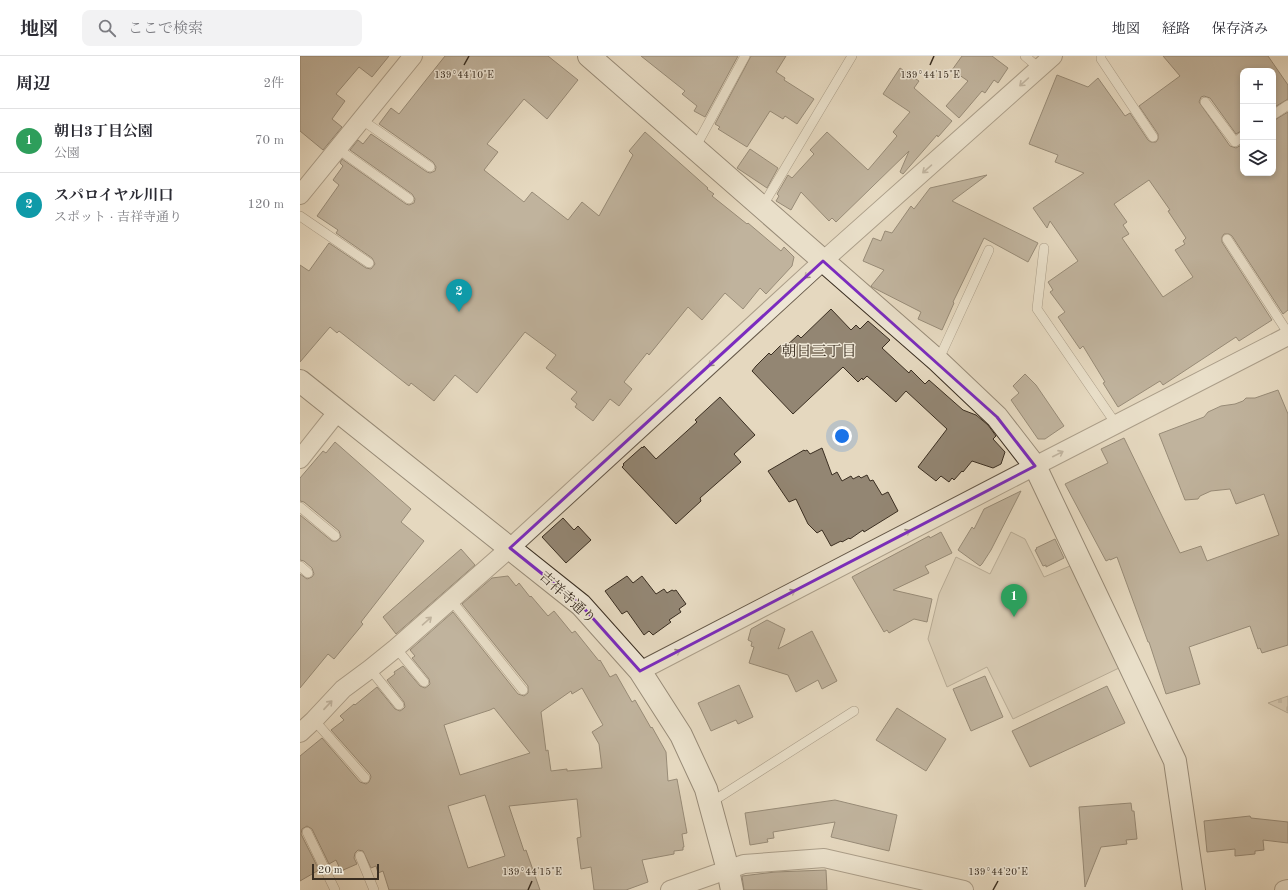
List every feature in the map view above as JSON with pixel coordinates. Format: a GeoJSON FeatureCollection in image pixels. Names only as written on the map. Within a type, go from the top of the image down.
{"type":"FeatureCollection","features":[{"type":"Feature","properties":{"kind":"street"},"geometry":{"type":"LineString","coordinates":[[300,195],[413,56]]}},
{"type":"Feature","properties":{"kind":"street"},"geometry":{"type":"LineString","coordinates":[[300,732],[314,720],[343,689],[370,670],[510,548],[823,261],[1053,56]]}},
{"type":"Feature","properties":{"kind":"street"},"geometry":{"type":"LineString","coordinates":[[594,58],[938,361],[997,417],[1035,466],[1175,761],[1194,890]]}},
{"type":"Feature","properties":{"kind":"street"},"geometry":{"type":"LineString","coordinates":[[640,671],[1288,335]]}},
{"type":"Feature","properties":{"kind":"street","name":"吉祥寺通り"},"geometry":{"type":"LineString","coordinates":[[300,381],[581,605],[640,671],[681,735],[706,790],[730,880]]}},
{"type":"Feature","properties":{"kind":"street"},"geometry":{"type":"LineString","coordinates":[[300,459],[338,411]]}},
{"type":"Feature","properties":{"kind":"street"},"geometry":{"type":"LineString","coordinates":[[670,890],[730,880],[744,864],[824,858],[964,890]]}},
{"type":"Feature","properties":{"kind":"street"},"geometry":{"type":"LineString","coordinates":[[1284,890],[1288,889]]}},
{"type":"Feature","properties":{"kind":"lane"},"geometry":{"type":"LineString","coordinates":[[695,148],[745,56]]}},
{"type":"Feature","properties":{"kind":"lane"},"geometry":{"type":"LineString","coordinates":[[762,207],[852,56]]}},
{"type":"Feature","properties":{"kind":"lane"},"geometry":{"type":"LineString","coordinates":[[1025,56],[1040,68]]}},
{"type":"Feature","properties":{"kind":"lane"},"geometry":{"type":"LineString","coordinates":[[1101,56],[1101,59],[1153,137]]}},
{"type":"Feature","properties":{"kind":"lane"},"geometry":{"type":"LineString","coordinates":[[1205,102],[1234,142],[1240,138]]}},
{"type":"Feature","properties":{"kind":"lane"},"geometry":{"type":"LineString","coordinates":[[1276,113],[1288,105]]}},
{"type":"Feature","properties":{"kind":"lane"},"geometry":{"type":"LineString","coordinates":[[362,120],[430,167]]}},
{"type":"Feature","properties":{"kind":"lane"},"geometry":{"type":"LineString","coordinates":[[338,149],[409,199]]}},
{"type":"Feature","properties":{"kind":"lane"},"geometry":{"type":"LineString","coordinates":[[300,216],[368,263]]}},
{"type":"Feature","properties":{"kind":"lane"},"geometry":{"type":"LineString","coordinates":[[1227,239],[1288,335]]}},
{"type":"Feature","properties":{"kind":"lane"},"geometry":{"type":"LineString","coordinates":[[1044,248],[1037,309],[1116,424]]}},
{"type":"Feature","properties":{"kind":"lane"},"geometry":{"type":"LineString","coordinates":[[938,361],[989,250]]}},
{"type":"Feature","properties":{"kind":"lane"},"geometry":{"type":"LineString","coordinates":[[300,507],[335,536]]}},
{"type":"Feature","properties":{"kind":"lane"},"geometry":{"type":"LineString","coordinates":[[300,566],[308,573]]}},
{"type":"Feature","properties":{"kind":"lane"},"geometry":{"type":"LineString","coordinates":[[451,600],[523,690]]}},
{"type":"Feature","properties":{"kind":"lane"},"geometry":{"type":"LineString","coordinates":[[396,648],[424,682]]}},
{"type":"Feature","properties":{"kind":"lane"},"geometry":{"type":"LineString","coordinates":[[370,670],[399,705]]}},
{"type":"Feature","properties":{"kind":"lane"},"geometry":{"type":"LineString","coordinates":[[710,803],[854,710]]}},
{"type":"Feature","properties":{"kind":"lane"},"geometry":{"type":"LineString","coordinates":[[314,720],[365,778]]}},
{"type":"Feature","properties":{"kind":"lane"},"geometry":{"type":"LineString","coordinates":[[307,832],[335,890]]}},
{"type":"Feature","properties":{"kind":"lane"},"geometry":{"type":"LineString","coordinates":[[360,856],[374,890]]}},
{"type":"Feature","properties":{"kind":"highlighted area"},"geometry":{"type":"Polygon","coordinates":[[[823,261],[997,417],[1035,466],[640,671],[581,605],[510,548],[823,261]]]}},
{"type":"Feature","properties":{"kind":"green space"},"geometry":{"type":"Polygon","coordinates":[[[1011,532],[1025,539],[1044,577],[1070,566],[1119,668],[1013,719],[987,667],[947,687],[928,639],[939,594],[956,557],[990,574],[1011,532]]]}},
{"type":"Feature","properties":{"kind":"green space"},"geometry":{"type":"Polygon","coordinates":[[[1288,696],[1288,713],[1268,703],[1288,696]]]}},
{"type":"Feature","properties":{"kind":"building"},"geometry":{"type":"Polygon","coordinates":[[[300,56],[389,56],[372,77],[359,67],[336,94],[345,101],[332,119],[342,127],[323,150],[300,131],[300,56]]]}},
{"type":"Feature","properties":{"kind":"building"},"geometry":{"type":"Polygon","coordinates":[[[445,56],[548,56],[578,80],[547,119],[524,99],[487,144],[498,152],[484,170],[524,202],[532,192],[568,220],[582,202],[599,216],[633,155],[629,151],[645,132],[708,188],[707,189],[714,194],[712,196],[747,224],[748,223],[781,251],[784,247],[794,257],[792,266],[766,294],[760,288],[743,309],[725,293],[702,320],[688,307],[649,355],[647,353],[624,382],[632,389],[619,406],[610,399],[593,421],[575,407],[577,404],[571,399],[577,392],[546,368],[556,355],[525,332],[477,393],[455,375],[434,401],[411,383],[409,386],[339,331],[337,333],[330,327],[300,362],[300,265],[309,271],[329,243],[366,268],[371,269],[375,264],[372,258],[336,233],[338,230],[317,216],[339,185],[333,180],[343,166],[340,163],[342,159],[406,204],[409,205],[414,203],[415,199],[412,194],[350,150],[358,140],[363,144],[371,134],[427,172],[430,173],[435,171],[436,167],[433,162],[379,124],[391,108],[399,114],[445,56]]]}},
{"type":"Feature","properties":{"kind":"building"},"geometry":{"type":"Polygon","coordinates":[[[641,56],[738,56],[705,117],[694,111],[697,106],[682,94],[685,91],[641,56]]]}},
{"type":"Feature","properties":{"kind":"building"},"geometry":{"type":"Polygon","coordinates":[[[751,56],[786,56],[776,72],[785,78],[784,80],[814,99],[797,124],[785,116],[783,119],[770,111],[747,147],[718,129],[720,127],[715,124],[751,56]]]}},
{"type":"Feature","properties":{"kind":"building"},"geometry":{"type":"Polygon","coordinates":[[[962,56],[992,56],[1008,68],[998,83],[994,80],[985,93],[982,91],[959,118],[946,106],[968,81],[952,70],[962,56]]]}},
{"type":"Feature","properties":{"kind":"building"},"geometry":{"type":"Polygon","coordinates":[[[1163,56],[1268,56],[1288,85],[1288,99],[1276,106],[1276,68],[1240,68],[1240,132],[1236,134],[1210,98],[1204,96],[1201,97],[1199,102],[1230,146],[1236,148],[1240,146],[1240,176],[1276,176],[1276,119],[1288,112],[1288,310],[1283,314],[1232,236],[1229,234],[1224,234],[1222,237],[1222,242],[1272,320],[1239,341],[1236,337],[1163,385],[1160,381],[1118,407],[1083,346],[1080,349],[1058,317],[1065,312],[1050,292],[1053,290],[1048,282],[1078,261],[1050,221],[1047,228],[1033,208],[1084,173],[1055,162],[1058,155],[1029,144],[1057,75],[1088,87],[1098,78],[1125,116],[1130,113],[1148,140],[1151,142],[1156,142],[1158,139],[1158,134],[1139,106],[1180,76],[1163,56]],[[1149,180],[1114,204],[1127,222],[1123,225],[1129,234],[1122,238],[1163,297],[1193,277],[1175,250],[1185,244],[1183,241],[1186,238],[1168,211],[1170,210],[1149,180]]]}},
{"type":"Feature","properties":{"kind":"building"},"geometry":{"type":"Polygon","coordinates":[[[900,68],[919,81],[914,88],[952,121],[938,137],[937,135],[903,174],[900,172],[909,151],[836,222],[832,218],[829,221],[801,192],[791,210],[776,201],[779,196],[777,194],[788,175],[792,178],[814,154],[810,150],[827,132],[868,170],[897,136],[893,132],[910,112],[883,94],[900,68]]]}},
{"type":"Feature","properties":{"kind":"building"},"geometry":{"type":"Polygon","coordinates":[[[750,149],[778,168],[767,188],[737,168],[750,149]]]}},
{"type":"Feature","properties":{"kind":"building"},"geometry":{"type":"Polygon","coordinates":[[[987,175],[952,201],[1038,243],[1028,262],[984,238],[953,302],[954,303],[942,330],[918,319],[921,312],[872,287],[871,286],[884,270],[863,261],[873,238],[881,241],[885,231],[892,233],[911,206],[914,209],[930,188],[987,175]]]}},
{"type":"Feature","properties":{"kind":"building"},"geometry":{"type":"Polygon","coordinates":[[[831,309],[851,330],[856,325],[860,329],[868,321],[890,340],[882,348],[909,373],[911,370],[925,384],[929,380],[963,410],[976,415],[988,425],[996,436],[993,439],[1005,452],[1001,464],[993,468],[972,461],[954,480],[952,478],[949,482],[941,476],[936,481],[918,467],[947,429],[906,391],[896,402],[867,376],[858,382],[843,367],[793,414],[752,371],[769,353],[771,355],[781,345],[784,348],[798,335],[801,338],[831,309]]]}},
{"type":"Feature","properties":{"kind":"building"},"geometry":{"type":"Polygon","coordinates":[[[1025,374],[1036,385],[1064,426],[1045,439],[1038,439],[1011,400],[1019,393],[1013,386],[1025,374]]]}},
{"type":"Feature","properties":{"kind":"building"},"geometry":{"type":"Polygon","coordinates":[[[1278,390],[1288,414],[1288,645],[1262,653],[1260,648],[1258,649],[1250,626],[1189,647],[1200,684],[1166,694],[1149,642],[1117,557],[1106,561],[1065,484],[1108,463],[1101,449],[1124,438],[1180,553],[1201,546],[1207,561],[1279,535],[1264,494],[1236,504],[1230,489],[1211,491],[1200,496],[1198,499],[1185,500],[1159,434],[1204,417],[1208,412],[1221,406],[1235,404],[1246,398],[1255,398],[1278,390]]]}},
{"type":"Feature","properties":{"kind":"building"},"geometry":{"type":"Polygon","coordinates":[[[720,397],[755,435],[734,454],[741,462],[700,498],[701,501],[676,524],[622,467],[624,465],[623,464],[644,446],[656,459],[697,422],[695,420],[720,397]]]}},
{"type":"Feature","properties":{"kind":"building"},"geometry":{"type":"Polygon","coordinates":[[[335,442],[411,509],[401,522],[424,541],[361,622],[363,624],[334,659],[328,654],[300,688],[300,574],[307,579],[312,577],[314,574],[312,568],[304,561],[300,560],[300,515],[332,541],[337,541],[341,537],[339,531],[304,502],[300,501],[300,478],[323,451],[326,453],[335,442]]]}},
{"type":"Feature","properties":{"kind":"building"},"geometry":{"type":"Polygon","coordinates":[[[822,448],[832,475],[837,472],[842,481],[851,476],[853,479],[859,476],[861,478],[867,475],[870,481],[873,480],[882,495],[888,492],[898,511],[864,532],[863,530],[850,539],[849,538],[831,546],[822,530],[817,533],[808,524],[796,499],[789,502],[768,471],[804,450],[807,450],[810,454],[822,448]]]}},
{"type":"Feature","properties":{"kind":"building"},"geometry":{"type":"Polygon","coordinates":[[[1021,491],[991,550],[980,566],[958,550],[972,527],[974,529],[984,509],[1021,491]]]}},
{"type":"Feature","properties":{"kind":"building"},"geometry":{"type":"Polygon","coordinates":[[[563,518],[574,530],[578,526],[591,540],[566,563],[542,537],[563,518]]]}},
{"type":"Feature","properties":{"kind":"building"},"geometry":{"type":"Polygon","coordinates":[[[941,532],[952,553],[925,566],[929,573],[893,590],[932,599],[927,622],[914,619],[889,633],[887,630],[884,632],[852,577],[929,536],[930,538],[941,532]]]}},
{"type":"Feature","properties":{"kind":"building"},"geometry":{"type":"Polygon","coordinates":[[[1055,539],[1064,558],[1046,567],[1046,565],[1043,566],[1035,550],[1037,549],[1036,548],[1055,539]]]}},
{"type":"Feature","properties":{"kind":"building"},"geometry":{"type":"Polygon","coordinates":[[[461,549],[475,565],[396,634],[383,617],[461,549]]]}},
{"type":"Feature","properties":{"kind":"building"},"geometry":{"type":"Polygon","coordinates":[[[508,576],[516,586],[519,583],[548,616],[554,611],[572,633],[575,631],[599,661],[600,660],[610,677],[616,674],[632,702],[635,700],[666,752],[668,781],[677,779],[687,833],[682,834],[683,850],[674,851],[674,854],[642,860],[648,882],[626,890],[594,890],[591,867],[581,869],[577,838],[581,837],[577,799],[509,806],[524,851],[526,850],[540,890],[389,890],[383,871],[378,873],[376,866],[371,868],[363,851],[358,850],[355,853],[354,858],[357,864],[341,871],[336,860],[329,864],[312,829],[307,826],[302,829],[301,834],[319,870],[300,881],[300,756],[322,738],[360,782],[366,784],[369,782],[371,777],[370,774],[331,730],[344,720],[340,716],[377,687],[395,709],[400,711],[403,709],[405,707],[404,702],[387,680],[395,674],[394,672],[403,666],[420,686],[425,688],[428,686],[430,684],[429,679],[412,658],[415,656],[410,650],[453,612],[518,694],[524,696],[528,693],[528,686],[462,604],[492,578],[508,576]],[[582,688],[572,694],[571,691],[541,712],[546,751],[548,750],[551,771],[602,768],[599,744],[592,732],[603,725],[582,688]],[[494,708],[444,725],[460,775],[530,753],[494,708]],[[485,795],[448,806],[468,868],[505,856],[485,795]]]}},
{"type":"Feature","properties":{"kind":"building"},"geometry":{"type":"Polygon","coordinates":[[[627,576],[633,583],[642,576],[656,594],[664,589],[667,593],[672,590],[676,590],[686,604],[679,609],[681,612],[669,620],[671,622],[653,635],[649,631],[644,635],[627,611],[622,614],[605,591],[627,576]]]}},
{"type":"Feature","properties":{"kind":"building"},"geometry":{"type":"Polygon","coordinates":[[[767,620],[785,629],[778,649],[812,631],[837,681],[822,689],[818,680],[796,692],[788,675],[749,663],[754,647],[751,646],[752,642],[748,640],[751,629],[767,620]]]}},
{"type":"Feature","properties":{"kind":"building"},"geometry":{"type":"Polygon","coordinates":[[[985,676],[1003,717],[971,731],[953,689],[985,676]]]}},
{"type":"Feature","properties":{"kind":"building"},"geometry":{"type":"Polygon","coordinates":[[[739,685],[753,717],[738,724],[736,720],[711,731],[698,703],[739,685]]]}},
{"type":"Feature","properties":{"kind":"building"},"geometry":{"type":"Polygon","coordinates":[[[1107,686],[1125,723],[1030,767],[1012,731],[1107,686]]]}},
{"type":"Feature","properties":{"kind":"building"},"geometry":{"type":"Polygon","coordinates":[[[897,708],[946,739],[926,771],[876,740],[897,708]]]}},
{"type":"Feature","properties":{"kind":"building"},"geometry":{"type":"Polygon","coordinates":[[[835,800],[897,815],[889,851],[831,837],[835,822],[773,832],[774,838],[767,839],[768,842],[750,845],[745,813],[835,800]]]}},
{"type":"Feature","properties":{"kind":"building"},"geometry":{"type":"Polygon","coordinates":[[[1131,803],[1132,811],[1134,811],[1137,839],[1126,840],[1127,844],[1101,847],[1085,887],[1079,807],[1131,803]]]}},
{"type":"Feature","properties":{"kind":"building"},"geometry":{"type":"Polygon","coordinates":[[[1250,816],[1251,818],[1288,822],[1288,843],[1263,840],[1264,850],[1255,851],[1255,854],[1235,856],[1235,849],[1207,852],[1204,821],[1250,816]]]}},
{"type":"Feature","properties":{"kind":"building"},"geometry":{"type":"Polygon","coordinates":[[[826,870],[827,890],[744,890],[742,876],[775,872],[826,870]]]}},
{"type":"Feature","properties":{"kind":"place","name":"スパロイヤル川口"},"geometry":{"type":"Point","coordinates":[459,312]}},
{"type":"Feature","properties":{"kind":"place","name":"朝日3丁目公園"},"geometry":{"type":"Point","coordinates":[1014,617]}},
{"type":"Feature","properties":{"kind":"district","name":"朝日三丁目"},"geometry":{"type":"Point","coordinates":[819,351]}}]}
